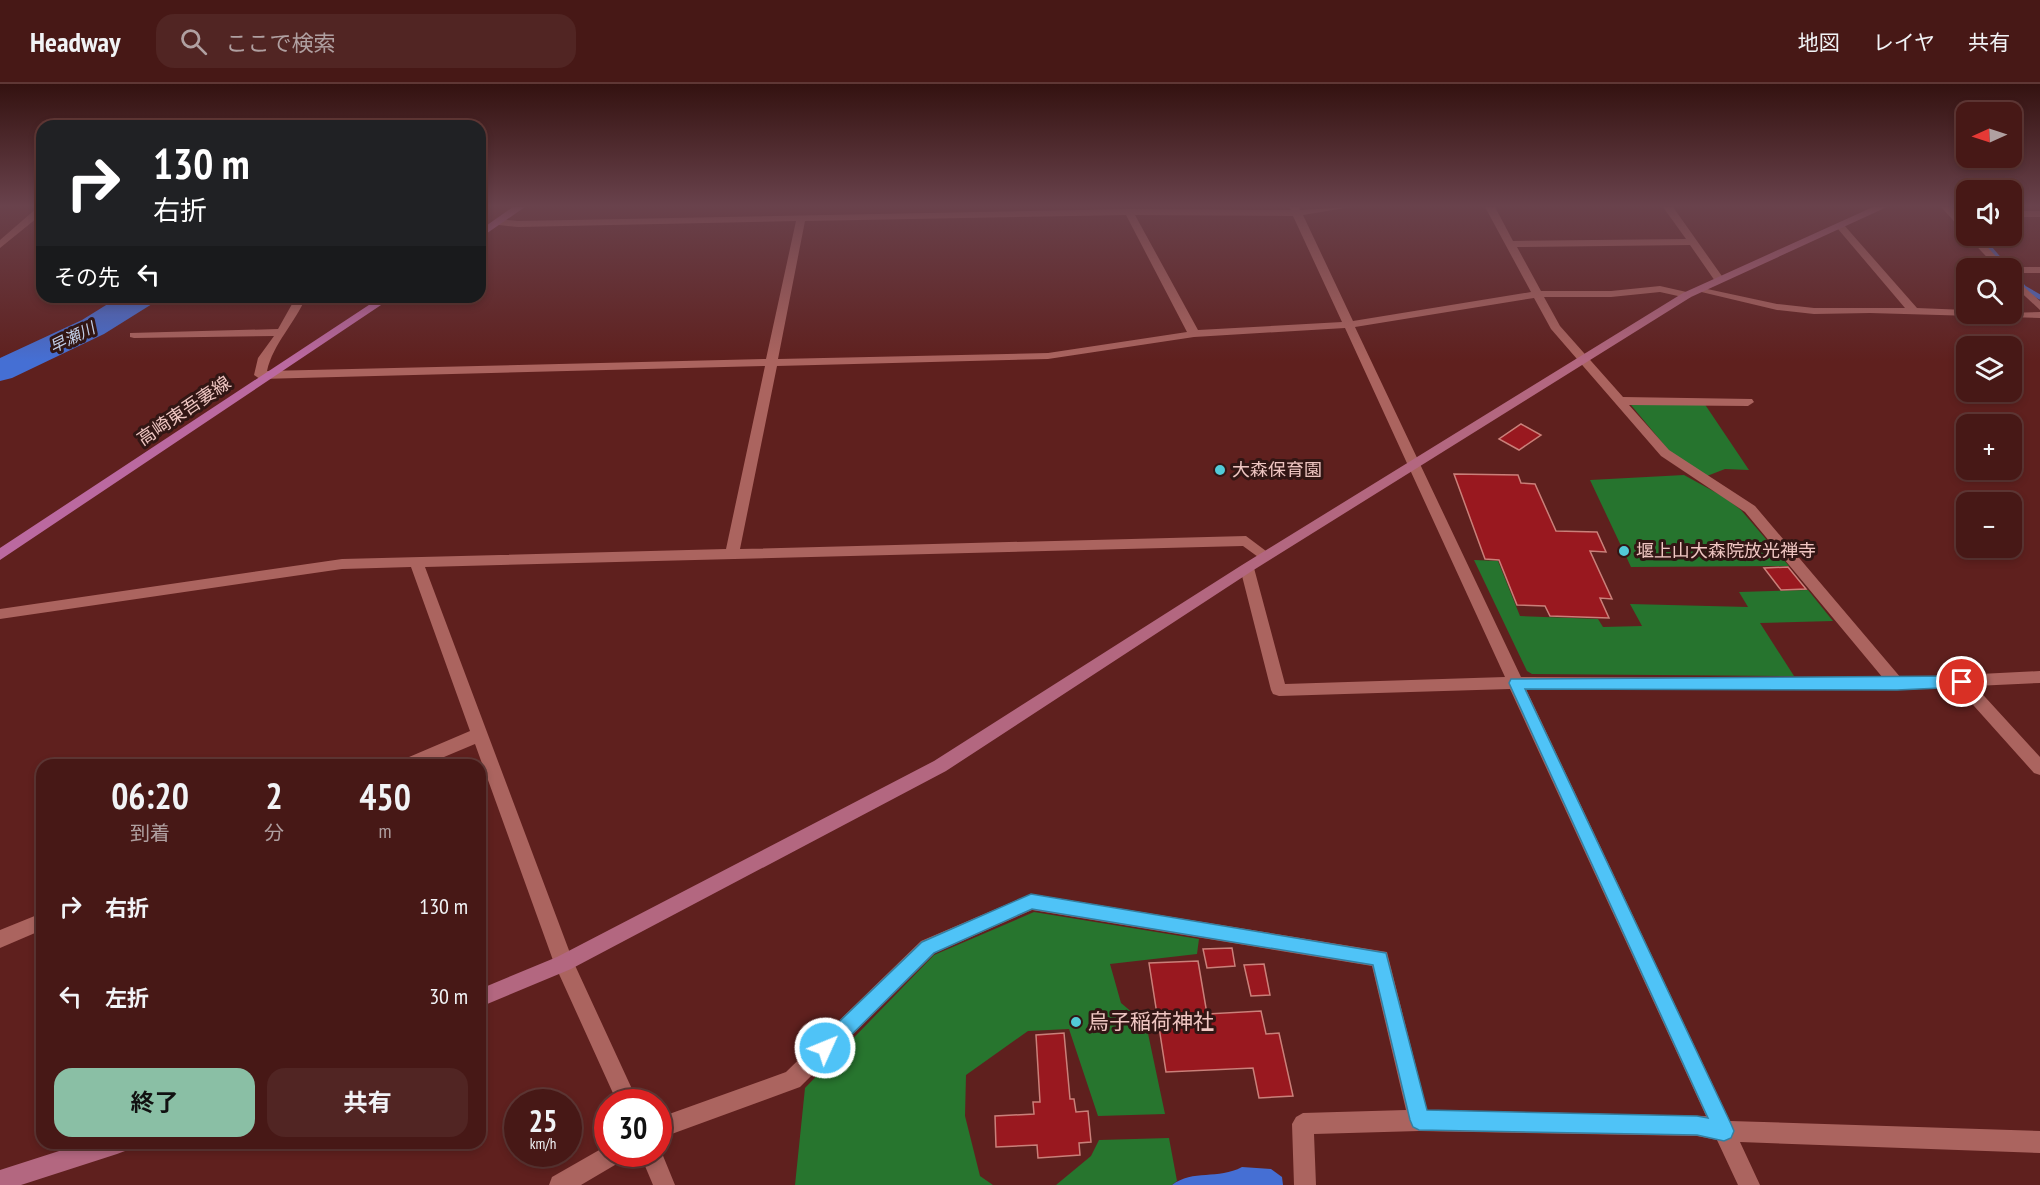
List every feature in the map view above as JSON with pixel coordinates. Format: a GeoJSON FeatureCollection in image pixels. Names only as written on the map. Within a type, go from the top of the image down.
{"type":"FeatureCollection","features":[{"type":"Feature","properties":{"kind":"main road","name":"高崎東吾妻線"},"geometry":{"type":"LineString","coordinates":[[0,555],[379,303]]}},
{"type":"Feature","properties":{"kind":"street"},"geometry":{"type":"LineString","coordinates":[[732,554],[793,258]]}},
{"type":"Feature","properties":{"kind":"street"},"geometry":{"type":"LineString","coordinates":[[1154,258],[1194,334]]}},
{"type":"Feature","properties":{"kind":"street"},"geometry":{"type":"LineString","coordinates":[[1317,258],[1416,465],[1749,1185]]}},
{"type":"Feature","properties":{"kind":"street"},"geometry":{"type":"LineString","coordinates":[[1517,258],[1555,327],[1665,453],[1750,509],[1897,684]]}},
{"type":"Feature","properties":{"kind":"street"},"geometry":{"type":"LineString","coordinates":[[1705,258],[1719,279]]}},
{"type":"Feature","properties":{"kind":"street"},"geometry":{"type":"LineString","coordinates":[[486,996],[564,963],[940,766],[1247,568],[1416,465],[1583,359],[1692,293],[1767,258]]}},
{"type":"Feature","properties":{"kind":"street"},"geometry":{"type":"LineString","coordinates":[[1868,258],[1915,312]]}},
{"type":"Feature","properties":{"kind":"street"},"geometry":{"type":"LineString","coordinates":[[2022,270],[2040,270]]}},
{"type":"Feature","properties":{"kind":"street"},"geometry":{"type":"LineString","coordinates":[[298,303],[261,366],[260,375],[1048,356],[1194,334],[1347,325],[1536,294],[1611,294],[1660,289],[1804,310],[2040,315]]}},
{"type":"Feature","properties":{"kind":"street"},"geometry":{"type":"LineString","coordinates":[[2022,289],[2040,307]]}},
{"type":"Feature","properties":{"kind":"street"},"geometry":{"type":"LineString","coordinates":[[134,335],[282,332]]}},
{"type":"Feature","properties":{"kind":"street"},"geometry":{"type":"LineString","coordinates":[[1619,401],[1748,402]]}},
{"type":"Feature","properties":{"kind":"street"},"geometry":{"type":"LineString","coordinates":[[0,614],[290,569],[342,564],[1246,541],[1265,558]]}},
{"type":"Feature","properties":{"kind":"street"},"geometry":{"type":"LineString","coordinates":[[416,562],[564,963],[622,1089]]}},
{"type":"Feature","properties":{"kind":"street"},"geometry":{"type":"LineString","coordinates":[[1247,568],[1279,690],[1516,683],[1897,684],[2040,677]]}},
{"type":"Feature","properties":{"kind":"street"},"geometry":{"type":"LineString","coordinates":[[1962,682],[2040,768]]}},
{"type":"Feature","properties":{"kind":"street"},"geometry":{"type":"LineString","coordinates":[[422,759],[481,734]]}},
{"type":"Feature","properties":{"kind":"street"},"geometry":{"type":"LineString","coordinates":[[672,1124],[793,1080],[928,947],[1031,902],[1380,958],[1419,1120]]}},
{"type":"Feature","properties":{"kind":"street"},"geometry":{"type":"LineString","coordinates":[[0,939],[36,924]]}},
{"type":"Feature","properties":{"kind":"street"},"geometry":{"type":"LineString","coordinates":[[1305,1185],[1303,1124],[1419,1120],[1697,1125],[1724,1131],[2040,1142]]}},
{"type":"Feature","properties":{"kind":"street"},"geometry":{"type":"LineString","coordinates":[[0,1181],[99,1149]]}},
{"type":"Feature","properties":{"kind":"street"},"geometry":{"type":"LineString","coordinates":[[560,1185],[594,1165]]}},
{"type":"Feature","properties":{"kind":"street"},"geometry":{"type":"LineString","coordinates":[[656,1167],[664,1185]]}},
{"type":"Feature","properties":{"kind":"green space"},"geometry":{"type":"Polygon","coordinates":[[[1704,403],[1749,470],[1725,469],[1707,476],[1670,452],[1631,405],[1704,403]]]}},
{"type":"Feature","properties":{"kind":"green space"},"geometry":{"type":"Polygon","coordinates":[[[1684,475],[1724,497],[1741,510],[1789,566],[1631,567],[1590,480],[1684,475]]]}},
{"type":"Feature","properties":{"kind":"green space"},"geometry":{"type":"Polygon","coordinates":[[[1474,560],[1498,561],[1520,616],[1598,619],[1603,627],[1642,626],[1630,604],[1748,607],[1739,592],[1808,590],[1833,621],[1760,623],[1794,676],[1532,674],[1527,671],[1474,560]]]}},
{"type":"Feature","properties":{"kind":"green space"},"geometry":{"type":"Polygon","coordinates":[[[1034,912],[1199,939],[1197,954],[1110,964],[1121,1003],[1146,1024],[1165,1114],[1098,1116],[1069,1029],[1028,1031],[966,1075],[965,1116],[980,1176],[993,1185],[795,1185],[805,1088],[934,955],[1034,912]]]}},
{"type":"Feature","properties":{"kind":"green space"},"geometry":{"type":"Polygon","coordinates":[[[1169,1138],[1177,1181],[1172,1185],[1056,1185],[1091,1156],[1099,1140],[1169,1138]]]}},
{"type":"Feature","properties":{"kind":"water"},"geometry":{"type":"Polygon","coordinates":[[[1242,1167],[1271,1169],[1282,1177],[1283,1185],[1172,1185],[1188,1177],[1224,1173],[1242,1167]]]}},
{"type":"Feature","properties":{"kind":"building"},"geometry":{"type":"Polygon","coordinates":[[[1521,424],[1541,435],[1519,450],[1499,439],[1521,424]]]}},
{"type":"Feature","properties":{"kind":"building"},"geometry":{"type":"Polygon","coordinates":[[[1454,474],[1518,475],[1521,483],[1535,484],[1556,531],[1597,532],[1606,552],[1590,551],[1612,599],[1600,598],[1609,618],[1550,616],[1545,606],[1517,605],[1499,560],[1485,559],[1454,474]]]}},
{"type":"Feature","properties":{"kind":"building"},"geometry":{"type":"Polygon","coordinates":[[[1788,567],[1806,589],[1781,590],[1764,568],[1788,567]]]}},
{"type":"Feature","properties":{"kind":"building"},"geometry":{"type":"Polygon","coordinates":[[[1232,948],[1235,966],[1207,968],[1203,949],[1232,948]]]}},
{"type":"Feature","properties":{"kind":"building"},"geometry":{"type":"Polygon","coordinates":[[[1198,961],[1207,1014],[1261,1011],[1266,1034],[1279,1033],[1293,1096],[1259,1098],[1253,1068],[1166,1072],[1149,963],[1198,961]]]}},
{"type":"Feature","properties":{"kind":"building"},"geometry":{"type":"Polygon","coordinates":[[[1264,964],[1270,995],[1251,996],[1244,965],[1264,964]]]}},
{"type":"Feature","properties":{"kind":"building"},"geometry":{"type":"Polygon","coordinates":[[[1064,1033],[1070,1099],[1074,1099],[1076,1112],[1088,1111],[1091,1142],[1079,1143],[1080,1155],[1038,1158],[1037,1145],[996,1147],[995,1116],[1034,1114],[1033,1102],[1040,1102],[1036,1035],[1064,1033]]]}},
{"type":"Feature","properties":{"kind":"waterway"},"geometry":{"type":"LineString","coordinates":[[2022,286],[2040,297]]}},
{"type":"Feature","properties":{"kind":"waterway","name":"早瀬川"},"geometry":{"type":"LineString","coordinates":[[0,371],[93,327],[131,303]]}},
{"type":"Feature","properties":{"kind":"place","name":"大森保育園"},"geometry":{"type":"Point","coordinates":[1220,470]}},
{"type":"Feature","properties":{"kind":"place","name":"堰上山大森院放光禅寺"},"geometry":{"type":"Point","coordinates":[1624,551]}},
{"type":"Feature","properties":{"kind":"place","name":"烏子稲荷神社"},"geometry":{"type":"Point","coordinates":[1076,1022]}},
{"type":"Feature","properties":{"kind":"route"},"geometry":{"type":"LineString","coordinates":[[825,1048],[928,947],[1031,902],[1380,958],[1419,1120],[1697,1125],[1724,1131],[1516,683],[1897,684],[1962,682]]}}]}
